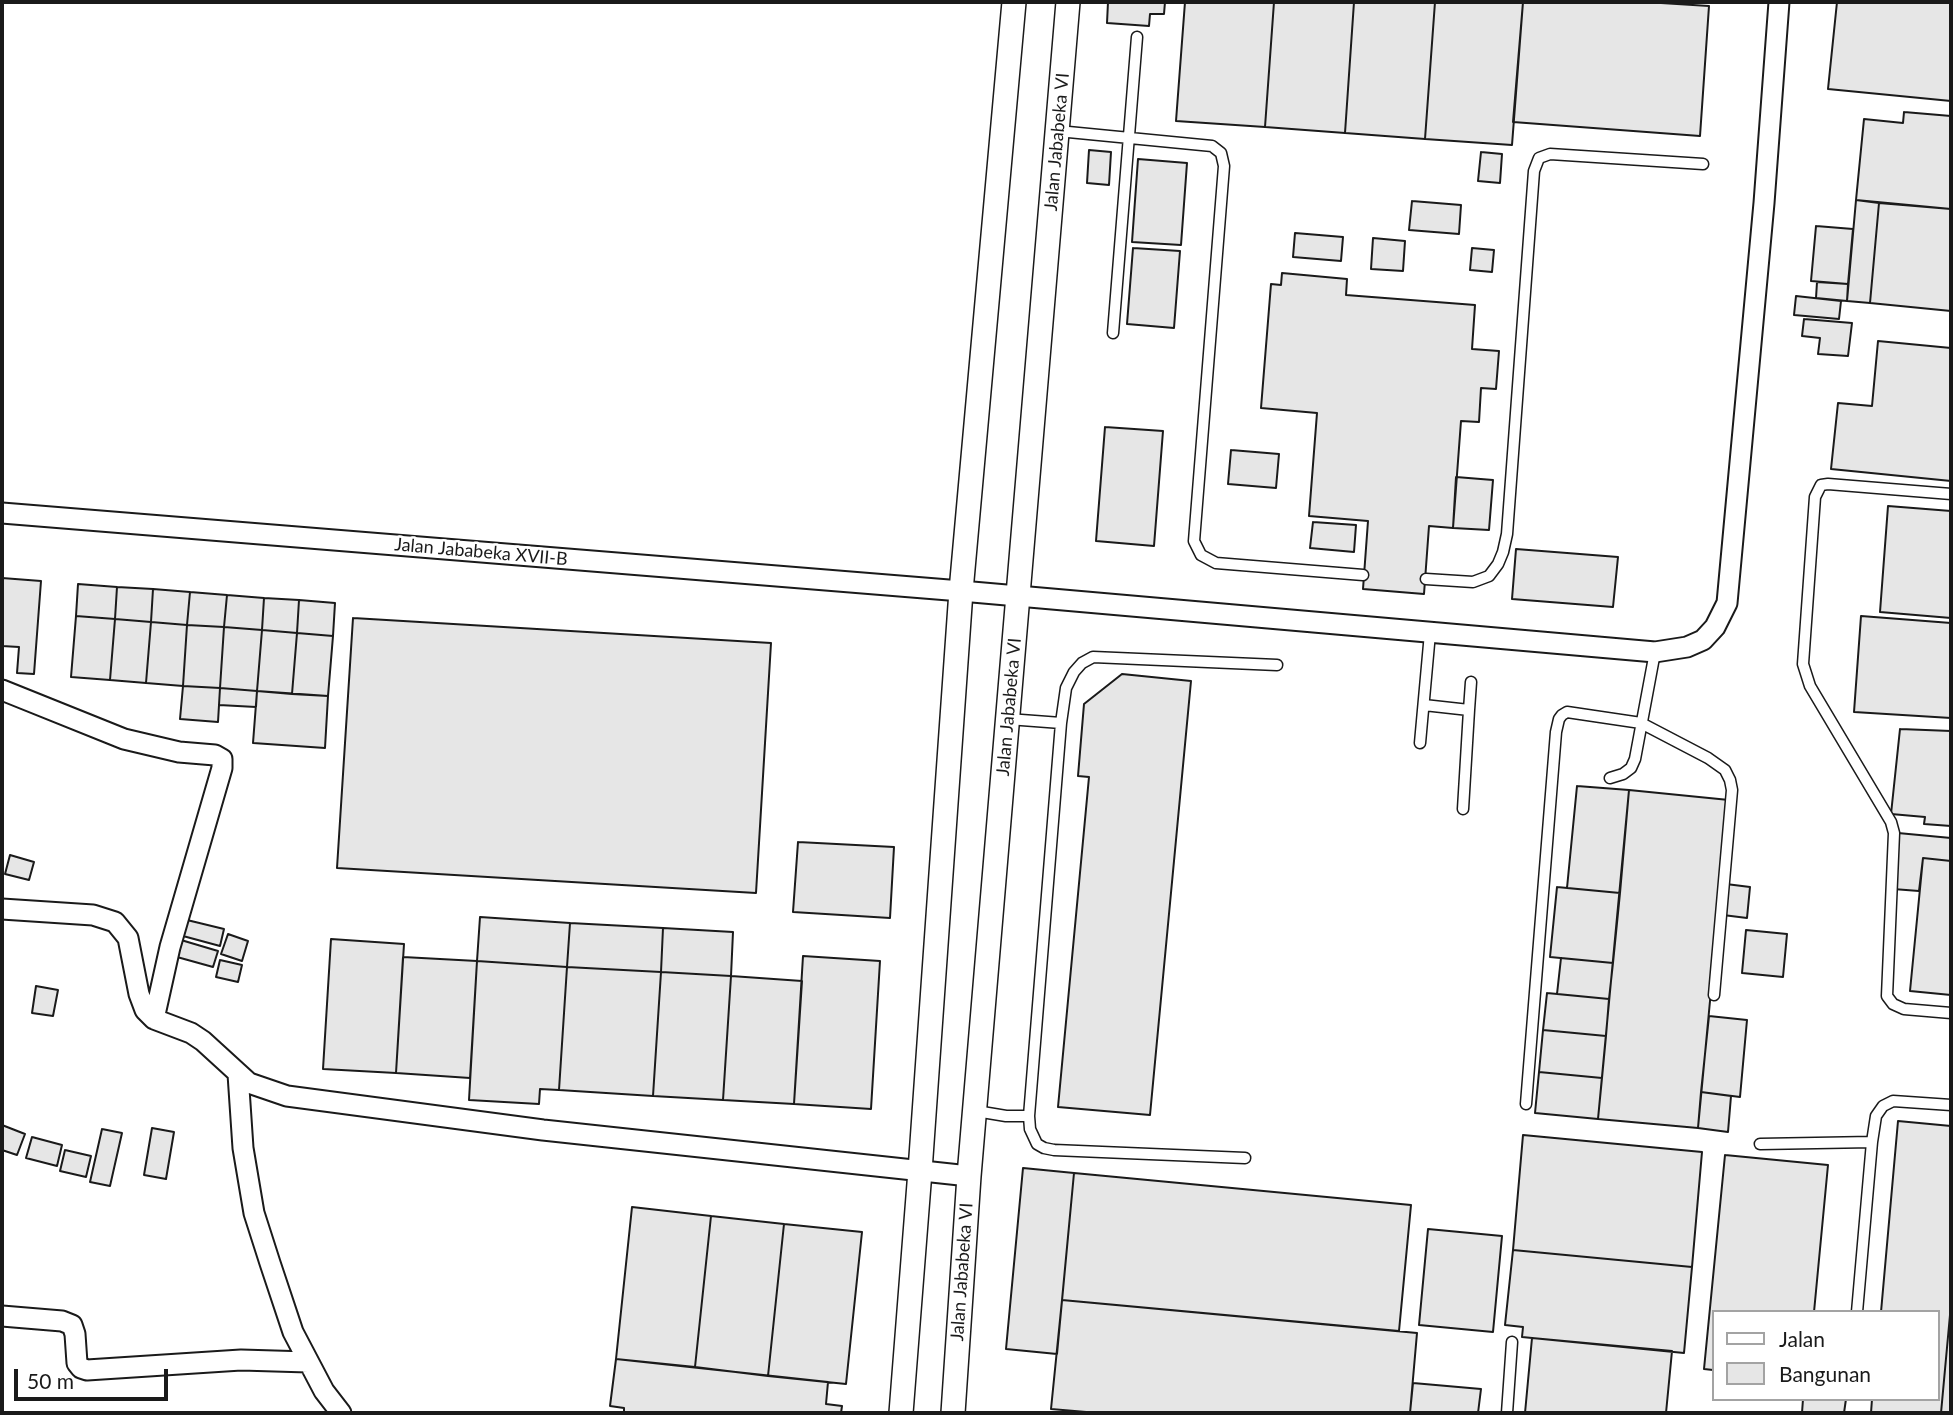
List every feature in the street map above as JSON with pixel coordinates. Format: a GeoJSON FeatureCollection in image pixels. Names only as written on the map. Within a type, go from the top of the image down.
{"type":"FeatureCollection","features":[{"type":"Feature","properties":{"kind":"street"},"geometry":{"type":"LineString","coordinates":[[901,1413],[961,591],[1014,2]]}},
{"type":"Feature","properties":{"kind":"street","name":"Jalan Jababeka VI"},"geometry":{"type":"LineString","coordinates":[[953,1413],[969,1176],[1068,2]]}},
{"type":"Feature","properties":{"kind":"street","name":"Jalan Jababeka XVII-B"},"geometry":{"type":"LineString","coordinates":[[2,513],[961,591],[1654,652],[1687,647],[1703,640],[1715,627],[1727,603],[1764,203],[1779,2]]}},
{"type":"Feature","properties":{"kind":"street"},"geometry":{"type":"LineString","coordinates":[[2,690],[124,739],[179,752],[215,755],[222,759],[222,768],[170,947],[154,1019]]}},
{"type":"Feature","properties":{"kind":"street"},"geometry":{"type":"LineString","coordinates":[[2,909],[93,915],[115,922],[128,938],[139,994],[145,1010],[154,1019],[191,1033],[249,1083],[266,1090],[316,1101],[543,1130],[969,1176]]}},
{"type":"Feature","properties":{"kind":"street"},"geometry":{"type":"LineString","coordinates":[[238,1074],[243,1148],[254,1213],[293,1332],[324,1391],[341,1413]]}},
{"type":"Feature","properties":{"kind":"street"},"geometry":{"type":"LineString","coordinates":[[2,1316],[62,1321],[72,1325],[77,1363],[86,1370],[241,1360],[308,1362]]}},
{"type":"Feature","properties":{"kind":"lane"},"geometry":{"type":"LineString","coordinates":[[1113,333],[1137,37]]}},
{"type":"Feature","properties":{"kind":"lane"},"geometry":{"type":"LineString","coordinates":[[1058,131],[1212,146],[1221,153],[1224,166],[1194,541],[1201,555],[1216,563],[1363,575]]}},
{"type":"Feature","properties":{"kind":"lane"},"geometry":{"type":"LineString","coordinates":[[1426,579],[1473,582],[1489,576],[1503,552],[1507,534],[1534,171],[1539,158],[1550,153],[1703,164]]}},
{"type":"Feature","properties":{"kind":"lane"},"geometry":{"type":"LineString","coordinates":[[1951,494],[1821,485],[1815,497],[1803,664],[1810,686],[1891,822],[1894,833],[1887,996],[1893,1004],[1904,1009],[1951,1013]]}},
{"type":"Feature","properties":{"kind":"lane"},"geometry":{"type":"LineString","coordinates":[[1420,743],[1430,633]]}},
{"type":"Feature","properties":{"kind":"lane"},"geometry":{"type":"LineString","coordinates":[[1610,778],[1631,768],[1654,652]]}},
{"type":"Feature","properties":{"kind":"lane"},"geometry":{"type":"LineString","coordinates":[[1245,1158],[1054,1150],[1037,1144],[1030,1129],[1029,1116],[1061,723],[1066,688],[1074,672],[1082,663],[1093,657],[1278,665]]}},
{"type":"Feature","properties":{"kind":"lane"},"geometry":{"type":"LineString","coordinates":[[1463,809],[1471,682]]}},
{"type":"Feature","properties":{"kind":"lane"},"geometry":{"type":"LineString","coordinates":[[1424,705],[1469,710]]}},
{"type":"Feature","properties":{"kind":"lane"},"geometry":{"type":"LineString","coordinates":[[1526,1104],[1556,732],[1559,719],[1567,712],[1641,723],[1709,758],[1725,770],[1732,790],[1714,995]]}},
{"type":"Feature","properties":{"kind":"lane"},"geometry":{"type":"LineString","coordinates":[[1008,719],[1061,723]]}},
{"type":"Feature","properties":{"kind":"lane"},"geometry":{"type":"LineString","coordinates":[[1857,1310],[1876,1116],[1883,1106],[1893,1101],[1951,1105]]}},
{"type":"Feature","properties":{"kind":"lane"},"geometry":{"type":"LineString","coordinates":[[976,1111],[1006,1116],[1029,1116]]}},
{"type":"Feature","properties":{"kind":"lane"},"geometry":{"type":"LineString","coordinates":[[1760,1144],[1872,1142]]}},
{"type":"Feature","properties":{"kind":"lane"},"geometry":{"type":"LineString","coordinates":[[1507,1413],[1512,1342]]}},
{"type":"Feature","properties":{"kind":"building"},"geometry":{"type":"Polygon","coordinates":[[[1108,2],[1165,2],[1164,14],[1150,14],[1149,26],[1107,23],[1108,2]]]}},
{"type":"Feature","properties":{"kind":"building"},"geometry":{"type":"Polygon","coordinates":[[[1185,2],[1274,2],[1265,127],[1176,121],[1185,2]]]}},
{"type":"Feature","properties":{"kind":"building"},"geometry":{"type":"Polygon","coordinates":[[[1274,2],[1354,2],[1345,133],[1265,127],[1274,2]]]}},
{"type":"Feature","properties":{"kind":"building"},"geometry":{"type":"Polygon","coordinates":[[[1354,2],[1435,2],[1425,139],[1345,133],[1354,2]]]}},
{"type":"Feature","properties":{"kind":"building"},"geometry":{"type":"Polygon","coordinates":[[[1435,2],[1523,2],[1512,145],[1425,139],[1435,2]]]}},
{"type":"Feature","properties":{"kind":"building"},"geometry":{"type":"Polygon","coordinates":[[[1523,2],[1645,2],[1709,6],[1700,136],[1513,122],[1523,2]]]}},
{"type":"Feature","properties":{"kind":"building"},"geometry":{"type":"Polygon","coordinates":[[[1837,2],[1951,2],[1951,101],[1828,89],[1837,2]]]}},
{"type":"Feature","properties":{"kind":"building"},"geometry":{"type":"Polygon","coordinates":[[[1904,112],[1951,116],[1951,209],[1856,200],[1864,119],[1903,123],[1904,112]]]}},
{"type":"Feature","properties":{"kind":"building"},"geometry":{"type":"Polygon","coordinates":[[[1089,150],[1111,152],[1109,185],[1087,183],[1089,150]]]}},
{"type":"Feature","properties":{"kind":"building"},"geometry":{"type":"Polygon","coordinates":[[[1481,152],[1502,154],[1500,183],[1478,181],[1481,152]]]}},
{"type":"Feature","properties":{"kind":"building"},"geometry":{"type":"Polygon","coordinates":[[[1138,159],[1187,163],[1181,245],[1132,242],[1138,159]]]}},
{"type":"Feature","properties":{"kind":"building"},"geometry":{"type":"Polygon","coordinates":[[[1856,200],[1879,203],[1870,303],[1847,301],[1856,200]]]}},
{"type":"Feature","properties":{"kind":"building"},"geometry":{"type":"Polygon","coordinates":[[[1412,201],[1461,205],[1459,234],[1409,230],[1412,201]]]}},
{"type":"Feature","properties":{"kind":"building"},"geometry":{"type":"Polygon","coordinates":[[[1879,203],[1951,209],[1951,311],[1870,303],[1879,203]]]}},
{"type":"Feature","properties":{"kind":"building"},"geometry":{"type":"Polygon","coordinates":[[[1816,226],[1853,229],[1848,284],[1811,281],[1816,226]]]}},
{"type":"Feature","properties":{"kind":"building"},"geometry":{"type":"Polygon","coordinates":[[[1295,233],[1343,237],[1341,261],[1293,257],[1295,233]]]}},
{"type":"Feature","properties":{"kind":"building"},"geometry":{"type":"Polygon","coordinates":[[[1373,238],[1405,241],[1403,271],[1371,269],[1373,238]]]}},
{"type":"Feature","properties":{"kind":"building"},"geometry":{"type":"Polygon","coordinates":[[[1133,248],[1180,251],[1174,328],[1127,324],[1133,248]]]}},
{"type":"Feature","properties":{"kind":"building"},"geometry":{"type":"Polygon","coordinates":[[[1472,248],[1494,250],[1492,272],[1470,270],[1472,248]]]}},
{"type":"Feature","properties":{"kind":"building"},"geometry":{"type":"Polygon","coordinates":[[[1282,273],[1347,279],[1346,295],[1475,305],[1472,349],[1499,351],[1496,389],[1481,388],[1479,422],[1461,421],[1453,528],[1429,526],[1424,594],[1363,589],[1368,521],[1309,516],[1317,413],[1261,408],[1271,284],[1281,285],[1282,273]]]}},
{"type":"Feature","properties":{"kind":"building"},"geometry":{"type":"Polygon","coordinates":[[[1817,282],[1848,284],[1847,301],[1816,298],[1817,282]]]}},
{"type":"Feature","properties":{"kind":"building"},"geometry":{"type":"Polygon","coordinates":[[[1796,296],[1841,301],[1839,319],[1794,315],[1796,296]]]}},
{"type":"Feature","properties":{"kind":"building"},"geometry":{"type":"Polygon","coordinates":[[[1804,319],[1852,323],[1848,356],[1818,354],[1820,338],[1802,336],[1804,319]]]}},
{"type":"Feature","properties":{"kind":"building"},"geometry":{"type":"Polygon","coordinates":[[[1878,341],[1951,348],[1951,481],[1831,469],[1838,403],[1872,406],[1878,341]]]}},
{"type":"Feature","properties":{"kind":"building"},"geometry":{"type":"Polygon","coordinates":[[[1105,427],[1163,431],[1154,546],[1096,541],[1105,427]]]}},
{"type":"Feature","properties":{"kind":"building"},"geometry":{"type":"Polygon","coordinates":[[[1231,450],[1279,454],[1276,488],[1228,484],[1231,450]]]}},
{"type":"Feature","properties":{"kind":"building"},"geometry":{"type":"Polygon","coordinates":[[[1456,477],[1493,480],[1489,530],[1453,528],[1456,477]]]}},
{"type":"Feature","properties":{"kind":"building"},"geometry":{"type":"Polygon","coordinates":[[[1888,506],[1951,511],[1951,618],[1880,612],[1888,506]]]}},
{"type":"Feature","properties":{"kind":"building"},"geometry":{"type":"Polygon","coordinates":[[[1313,522],[1356,525],[1354,552],[1310,548],[1313,522]]]}},
{"type":"Feature","properties":{"kind":"building"},"geometry":{"type":"Polygon","coordinates":[[[1516,549],[1618,557],[1613,607],[1512,599],[1516,549]]]}},
{"type":"Feature","properties":{"kind":"building"},"geometry":{"type":"Polygon","coordinates":[[[2,578],[41,581],[34,674],[17,673],[19,647],[2,646],[2,578]]]}},
{"type":"Feature","properties":{"kind":"building"},"geometry":{"type":"Polygon","coordinates":[[[78,584],[117,587],[115,619],[76,616],[78,584]]]}},
{"type":"Feature","properties":{"kind":"building"},"geometry":{"type":"Polygon","coordinates":[[[117,587],[153,589],[151,622],[115,619],[117,587]]]}},
{"type":"Feature","properties":{"kind":"building"},"geometry":{"type":"Polygon","coordinates":[[[153,589],[190,592],[187,625],[151,622],[153,589]]]}},
{"type":"Feature","properties":{"kind":"building"},"geometry":{"type":"Polygon","coordinates":[[[190,592],[227,595],[224,627],[187,625],[190,592]]]}},
{"type":"Feature","properties":{"kind":"building"},"geometry":{"type":"Polygon","coordinates":[[[227,595],[264,598],[262,630],[224,627],[227,595]]]}},
{"type":"Feature","properties":{"kind":"building"},"geometry":{"type":"Polygon","coordinates":[[[264,598],[299,600],[297,633],[262,630],[264,598]]]}},
{"type":"Feature","properties":{"kind":"building"},"geometry":{"type":"Polygon","coordinates":[[[299,600],[335,603],[333,636],[297,633],[299,600]]]}},
{"type":"Feature","properties":{"kind":"building"},"geometry":{"type":"Polygon","coordinates":[[[76,616],[115,619],[110,680],[71,677],[76,616]]]}},
{"type":"Feature","properties":{"kind":"building"},"geometry":{"type":"Polygon","coordinates":[[[1861,616],[1951,623],[1951,718],[1854,712],[1861,616]]]}},
{"type":"Feature","properties":{"kind":"building"},"geometry":{"type":"Polygon","coordinates":[[[353,618],[771,643],[756,893],[337,868],[353,618]]]}},
{"type":"Feature","properties":{"kind":"building"},"geometry":{"type":"Polygon","coordinates":[[[115,619],[151,622],[146,683],[110,680],[115,619]]]}},
{"type":"Feature","properties":{"kind":"building"},"geometry":{"type":"Polygon","coordinates":[[[151,622],[187,625],[183,686],[146,683],[151,622]]]}},
{"type":"Feature","properties":{"kind":"building"},"geometry":{"type":"Polygon","coordinates":[[[187,625],[224,627],[220,688],[183,686],[187,625]]]}},
{"type":"Feature","properties":{"kind":"building"},"geometry":{"type":"Polygon","coordinates":[[[224,627],[262,630],[257,691],[220,688],[224,627]]]}},
{"type":"Feature","properties":{"kind":"building"},"geometry":{"type":"Polygon","coordinates":[[[262,630],[297,633],[292,694],[257,691],[262,630]]]}},
{"type":"Feature","properties":{"kind":"building"},"geometry":{"type":"Polygon","coordinates":[[[297,633],[333,636],[328,696],[292,694],[297,633]]]}},
{"type":"Feature","properties":{"kind":"building"},"geometry":{"type":"Polygon","coordinates":[[[1122,674],[1191,681],[1150,1115],[1058,1107],[1089,777],[1078,776],[1084,704],[1122,674]]]}},
{"type":"Feature","properties":{"kind":"building"},"geometry":{"type":"Polygon","coordinates":[[[183,686],[220,688],[218,722],[180,719],[183,686]]]}},
{"type":"Feature","properties":{"kind":"building"},"geometry":{"type":"Polygon","coordinates":[[[220,688],[257,691],[256,707],[219,705],[220,688]]]}},
{"type":"Feature","properties":{"kind":"building"},"geometry":{"type":"Polygon","coordinates":[[[257,691],[328,696],[325,748],[253,743],[257,691]]]}},
{"type":"Feature","properties":{"kind":"building"},"geometry":{"type":"Polygon","coordinates":[[[1900,729],[1951,731],[1951,826],[1924,824],[1925,817],[1891,814],[1900,729]]]}},
{"type":"Feature","properties":{"kind":"building"},"geometry":{"type":"Polygon","coordinates":[[[1577,786],[1629,790],[1620,893],[1567,888],[1577,786]]]}},
{"type":"Feature","properties":{"kind":"building"},"geometry":{"type":"Polygon","coordinates":[[[1629,790],[1729,800],[1698,1128],[1598,1119],[1629,790]]]}},
{"type":"Feature","properties":{"kind":"building"},"geometry":{"type":"Polygon","coordinates":[[[1898,833],[1951,838],[1951,861],[1923,858],[1919,891],[1893,889],[1898,833]]]}},
{"type":"Feature","properties":{"kind":"building"},"geometry":{"type":"Polygon","coordinates":[[[798,842],[894,847],[890,918],[793,912],[798,842]]]}},
{"type":"Feature","properties":{"kind":"building"},"geometry":{"type":"Polygon","coordinates":[[[10,855],[34,862],[29,880],[5,874],[10,855]]]}},
{"type":"Feature","properties":{"kind":"building"},"geometry":{"type":"Polygon","coordinates":[[[1923,858],[1951,861],[1951,995],[1910,991],[1923,858]]]}},
{"type":"Feature","properties":{"kind":"building"},"geometry":{"type":"Polygon","coordinates":[[[1726,884],[1750,887],[1747,918],[1723,915],[1726,884]]]}},
{"type":"Feature","properties":{"kind":"building"},"geometry":{"type":"Polygon","coordinates":[[[1557,887],[1620,893],[1613,963],[1550,957],[1557,887]]]}},
{"type":"Feature","properties":{"kind":"building"},"geometry":{"type":"Polygon","coordinates":[[[480,917],[570,923],[567,967],[477,961],[480,917]]]}},
{"type":"Feature","properties":{"kind":"building"},"geometry":{"type":"Polygon","coordinates":[[[187,920],[224,929],[220,946],[183,936],[187,920]]]}},
{"type":"Feature","properties":{"kind":"building"},"geometry":{"type":"Polygon","coordinates":[[[570,923],[663,928],[661,972],[567,967],[570,923]]]}},
{"type":"Feature","properties":{"kind":"building"},"geometry":{"type":"Polygon","coordinates":[[[663,928],[733,932],[731,976],[661,972],[663,928]]]}},
{"type":"Feature","properties":{"kind":"building"},"geometry":{"type":"Polygon","coordinates":[[[1746,930],[1787,934],[1783,977],[1742,973],[1746,930]]]}},
{"type":"Feature","properties":{"kind":"building"},"geometry":{"type":"Polygon","coordinates":[[[228,934],[248,941],[242,961],[221,954],[228,934]]]}},
{"type":"Feature","properties":{"kind":"building"},"geometry":{"type":"Polygon","coordinates":[[[331,939],[404,944],[396,1073],[323,1069],[331,939]]]}},
{"type":"Feature","properties":{"kind":"building"},"geometry":{"type":"Polygon","coordinates":[[[181,940],[218,951],[213,967],[177,957],[181,940]]]}},
{"type":"Feature","properties":{"kind":"building"},"geometry":{"type":"Polygon","coordinates":[[[803,956],[880,961],[871,1109],[794,1104],[803,956]]]}},
{"type":"Feature","properties":{"kind":"building"},"geometry":{"type":"Polygon","coordinates":[[[403,957],[477,961],[470,1078],[396,1073],[403,957]]]}},
{"type":"Feature","properties":{"kind":"building"},"geometry":{"type":"Polygon","coordinates":[[[1561,958],[1613,963],[1609,999],[1557,994],[1561,958]]]}},
{"type":"Feature","properties":{"kind":"building"},"geometry":{"type":"Polygon","coordinates":[[[220,960],[242,965],[238,982],[216,977],[220,960]]]}},
{"type":"Feature","properties":{"kind":"building"},"geometry":{"type":"Polygon","coordinates":[[[477,961],[567,967],[559,1090],[540,1089],[539,1104],[469,1100],[477,961]]]}},
{"type":"Feature","properties":{"kind":"building"},"geometry":{"type":"Polygon","coordinates":[[[567,967],[661,972],[653,1096],[559,1090],[567,967]]]}},
{"type":"Feature","properties":{"kind":"building"},"geometry":{"type":"Polygon","coordinates":[[[661,972],[731,976],[723,1100],[653,1096],[661,972]]]}},
{"type":"Feature","properties":{"kind":"building"},"geometry":{"type":"Polygon","coordinates":[[[731,976],[802,981],[794,1104],[723,1100],[731,976]]]}},
{"type":"Feature","properties":{"kind":"building"},"geometry":{"type":"Polygon","coordinates":[[[36,986],[58,990],[53,1016],[32,1013],[36,986]]]}},
{"type":"Feature","properties":{"kind":"building"},"geometry":{"type":"Polygon","coordinates":[[[1547,993],[1609,999],[1606,1036],[1543,1030],[1547,993]]]}},
{"type":"Feature","properties":{"kind":"building"},"geometry":{"type":"Polygon","coordinates":[[[1709,1016],[1747,1020],[1740,1097],[1701,1092],[1709,1016]]]}},
{"type":"Feature","properties":{"kind":"building"},"geometry":{"type":"Polygon","coordinates":[[[1543,1030],[1606,1036],[1602,1078],[1539,1072],[1543,1030]]]}},
{"type":"Feature","properties":{"kind":"building"},"geometry":{"type":"Polygon","coordinates":[[[1539,1072],[1602,1078],[1598,1119],[1535,1113],[1539,1072]]]}},
{"type":"Feature","properties":{"kind":"building"},"geometry":{"type":"Polygon","coordinates":[[[1701,1092],[1731,1096],[1728,1132],[1698,1128],[1701,1092]]]}},
{"type":"Feature","properties":{"kind":"building"},"geometry":{"type":"Polygon","coordinates":[[[1898,1121],[1951,1126],[1951,1304],[1941,1413],[1871,1413],[1872,1401],[1939,1401],[1939,1310],[1881,1310],[1898,1121]]]}},
{"type":"Feature","properties":{"kind":"building"},"geometry":{"type":"Polygon","coordinates":[[[2,1125],[25,1134],[17,1155],[2,1150],[2,1125]]]}},
{"type":"Feature","properties":{"kind":"building"},"geometry":{"type":"Polygon","coordinates":[[[152,1128],[174,1132],[166,1179],[144,1175],[152,1128]]]}},
{"type":"Feature","properties":{"kind":"building"},"geometry":{"type":"Polygon","coordinates":[[[102,1129],[122,1133],[110,1186],[90,1182],[102,1129]]]}},
{"type":"Feature","properties":{"kind":"building"},"geometry":{"type":"Polygon","coordinates":[[[1523,1135],[1702,1152],[1692,1267],[1513,1250],[1523,1135]]]}},
{"type":"Feature","properties":{"kind":"building"},"geometry":{"type":"Polygon","coordinates":[[[32,1137],[62,1145],[57,1166],[26,1158],[32,1137]]]}},
{"type":"Feature","properties":{"kind":"building"},"geometry":{"type":"Polygon","coordinates":[[[65,1150],[91,1156],[86,1177],[60,1171],[65,1150]]]}},
{"type":"Feature","properties":{"kind":"building"},"geometry":{"type":"Polygon","coordinates":[[[1725,1155],[1828,1165],[1814,1310],[1712,1310],[1712,1370],[1704,1369],[1725,1155]]]}},
{"type":"Feature","properties":{"kind":"building"},"geometry":{"type":"Polygon","coordinates":[[[1023,1168],[1074,1173],[1057,1354],[1006,1349],[1023,1168]]]}},
{"type":"Feature","properties":{"kind":"building"},"geometry":{"type":"Polygon","coordinates":[[[1074,1173],[1411,1205],[1399,1331],[1062,1300],[1074,1173]]]}},
{"type":"Feature","properties":{"kind":"building"},"geometry":{"type":"Polygon","coordinates":[[[632,1207],[711,1216],[695,1367],[616,1359],[632,1207]]]}},
{"type":"Feature","properties":{"kind":"building"},"geometry":{"type":"Polygon","coordinates":[[[711,1216],[784,1224],[768,1376],[695,1367],[711,1216]]]}},
{"type":"Feature","properties":{"kind":"building"},"geometry":{"type":"Polygon","coordinates":[[[784,1224],[862,1232],[846,1384],[768,1376],[784,1224]]]}},
{"type":"Feature","properties":{"kind":"building"},"geometry":{"type":"Polygon","coordinates":[[[1428,1229],[1502,1236],[1493,1332],[1419,1325],[1428,1229]]]}},
{"type":"Feature","properties":{"kind":"building"},"geometry":{"type":"Polygon","coordinates":[[[1513,1250],[1692,1267],[1684,1353],[1522,1337],[1523,1327],[1505,1325],[1513,1250]]]}},
{"type":"Feature","properties":{"kind":"building"},"geometry":{"type":"Polygon","coordinates":[[[1062,1300],[1417,1333],[1410,1413],[1098,1413],[1051,1409],[1062,1300]]]}},
{"type":"Feature","properties":{"kind":"building"},"geometry":{"type":"Polygon","coordinates":[[[1951,1304],[1951,1413],[1941,1413],[1951,1304]]]}},
{"type":"Feature","properties":{"kind":"building"},"geometry":{"type":"Polygon","coordinates":[[[1532,1338],[1672,1351],[1666,1413],[1525,1413],[1532,1338]]]}},
{"type":"Feature","properties":{"kind":"building"},"geometry":{"type":"Polygon","coordinates":[[[616,1359],[828,1382],[826,1404],[842,1406],[841,1413],[624,1413],[624,1408],[610,1406],[616,1359]]]}},
{"type":"Feature","properties":{"kind":"building"},"geometry":{"type":"Polygon","coordinates":[[[1413,1383],[1481,1389],[1478,1413],[1410,1413],[1413,1383]]]}},
{"type":"Feature","properties":{"kind":"building"},"geometry":{"type":"Polygon","coordinates":[[[1803,1401],[1846,1401],[1844,1413],[1802,1413],[1803,1401]]]}}]}
